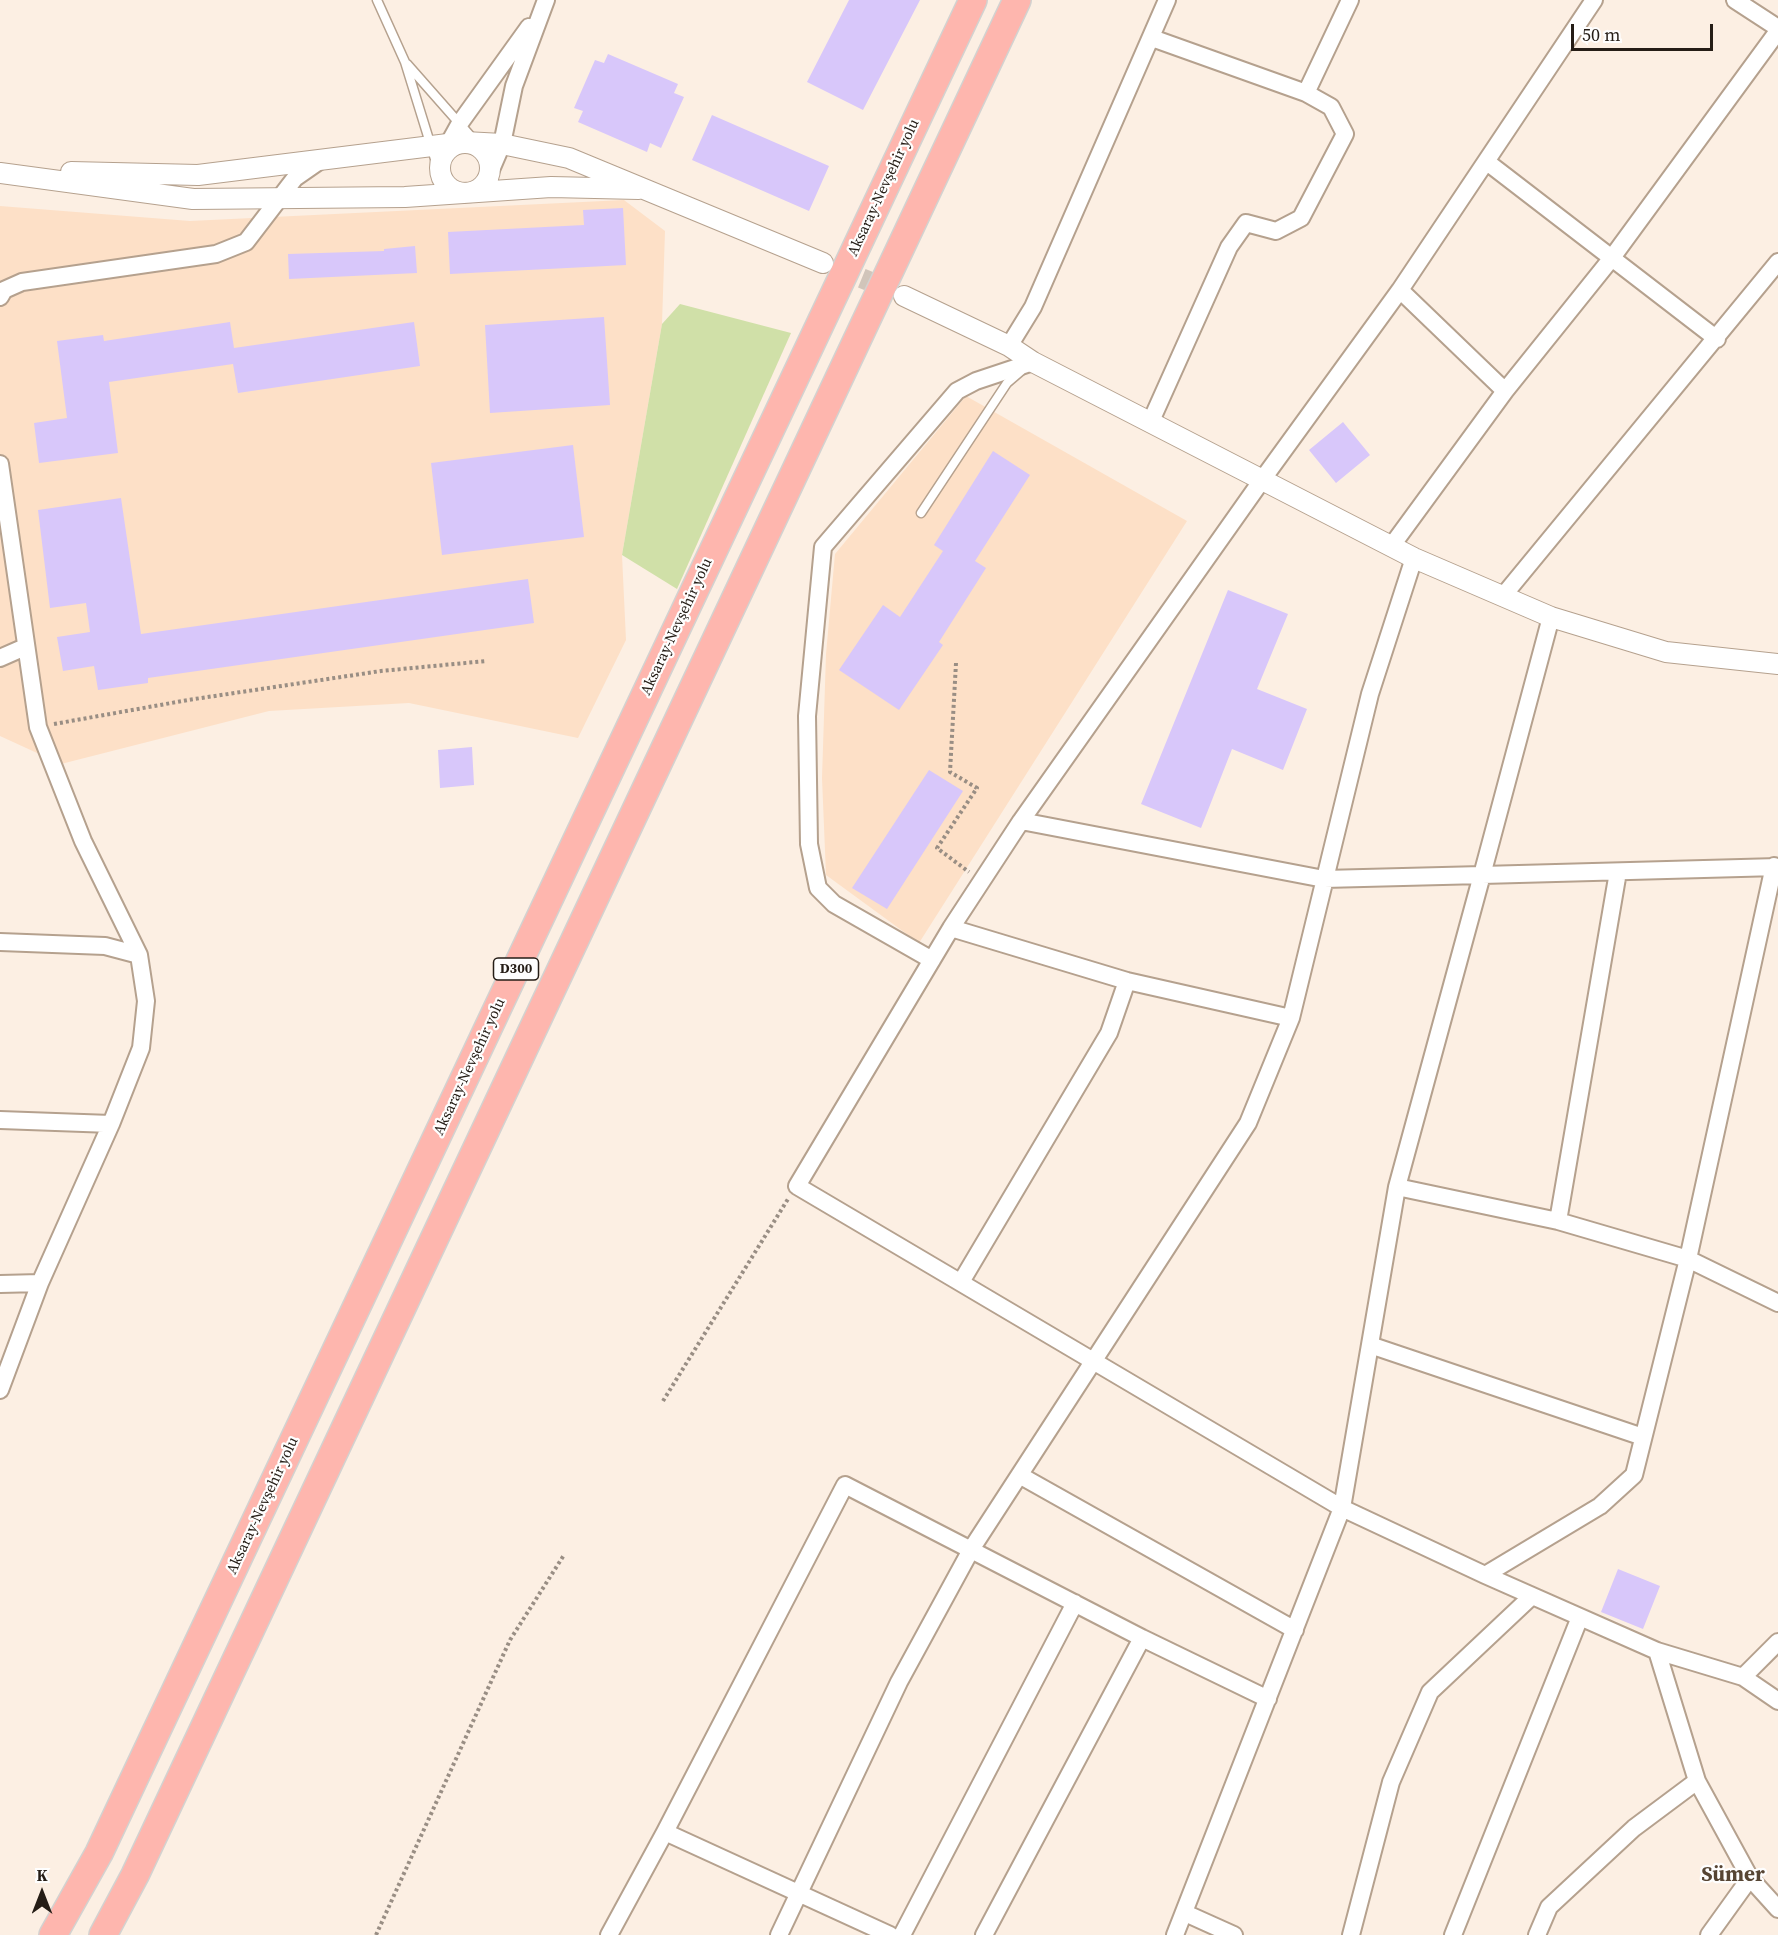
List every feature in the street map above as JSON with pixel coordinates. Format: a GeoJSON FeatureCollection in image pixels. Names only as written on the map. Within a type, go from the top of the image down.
{"type":"FeatureCollection","features":[{"type":"Feature","properties":{"kind":"highway","name":"Aksaray-Nevşehir yolu"},"geometry":{"type":"LineString","coordinates":[[53,1935],[99,1853],[973,0]]}},
{"type":"Feature","properties":{"kind":"highway","name":"D300"},"geometry":{"type":"LineString","coordinates":[[103,1935],[135,1875],[1017,0]]}},
{"type":"Feature","properties":{"kind":"street"},"geometry":{"type":"LineString","coordinates":[[1009,346],[1034,307],[1167,0]]}},
{"type":"Feature","properties":{"kind":"street"},"geometry":{"type":"LineString","coordinates":[[1306,93],[1350,0]]}},
{"type":"Feature","properties":{"kind":"street"},"geometry":{"type":"LineString","coordinates":[[1594,0],[1400,290],[1262,480],[1021,821],[951,928],[797,1186],[1342,1508],[1485,1575],[1657,1651],[1743,1677],[1778,1701]]}},
{"type":"Feature","properties":{"kind":"street"},"geometry":{"type":"LineString","coordinates":[[1393,544],[1505,391],[1611,259],[1778,29],[1735,0]]}},
{"type":"Feature","properties":{"kind":"street"},"geometry":{"type":"LineString","coordinates":[[543,6],[514,86],[502,144],[490,172],[481,187],[465,193],[448,187],[456,146],[543,6]]}},
{"type":"Feature","properties":{"kind":"street"},"geometry":{"type":"LineString","coordinates":[[1151,421],[1229,247],[1246,223],[1276,231],[1301,218],[1345,134],[1331,107],[1306,93],[1152,38]]}},
{"type":"Feature","properties":{"kind":"street"},"geometry":{"type":"LineString","coordinates":[[0,172],[198,175],[456,146],[502,144],[569,158],[639,189],[823,262]]}},
{"type":"Feature","properties":{"kind":"street"},"geometry":{"type":"LineString","coordinates":[[456,146],[490,163],[490,172]]}},
{"type":"Feature","properties":{"kind":"street"},"geometry":{"type":"LineString","coordinates":[[0,297],[4,290],[22,282],[216,254],[246,242],[296,178],[318,162]]}},
{"type":"Feature","properties":{"kind":"street"},"geometry":{"type":"LineString","coordinates":[[1487,162],[1717,339]]}},
{"type":"Feature","properties":{"kind":"street"},"geometry":{"type":"LineString","coordinates":[[0,172],[193,198],[405,197],[551,187],[639,189]]}},
{"type":"Feature","properties":{"kind":"street"},"geometry":{"type":"LineString","coordinates":[[1503,596],[1717,339],[1778,262]]}},
{"type":"Feature","properties":{"kind":"street"},"geometry":{"type":"LineString","coordinates":[[1400,290],[1505,391]]}},
{"type":"Feature","properties":{"kind":"street"},"geometry":{"type":"LineString","coordinates":[[904,296],[1009,346],[1034,362],[1262,480],[1393,544],[1414,558],[1551,617],[1666,652],[1778,664]]}},
{"type":"Feature","properties":{"kind":"street"},"geometry":{"type":"LineString","coordinates":[[932,960],[834,904],[818,888],[809,844],[807,716],[823,547],[957,391],[976,381],[1034,362]]}},
{"type":"Feature","properties":{"kind":"street"},"geometry":{"type":"LineString","coordinates":[[0,464],[38,727],[83,841],[139,955],[146,1001],[141,1048],[111,1124],[40,1282],[0,1390]]}},
{"type":"Feature","properties":{"kind":"street"},"geometry":{"type":"LineString","coordinates":[[779,1935],[899,1682],[972,1548],[1021,1476],[1248,1123],[1291,1018],[1370,694],[1414,558]]}},
{"type":"Feature","properties":{"kind":"street"},"geometry":{"type":"LineString","coordinates":[[1175,1935],[1342,1508],[1396,1187],[1551,617]]}},
{"type":"Feature","properties":{"kind":"street"},"geometry":{"type":"LineString","coordinates":[[0,658],[25,647]]}},
{"type":"Feature","properties":{"kind":"street"},"geometry":{"type":"LineString","coordinates":[[1021,821],[1324,879],[1776,867],[1688,1259],[1634,1475],[1600,1506],[1485,1575]]}},
{"type":"Feature","properties":{"kind":"street"},"geometry":{"type":"LineString","coordinates":[[1558,1221],[1618,872]]}},
{"type":"Feature","properties":{"kind":"street"},"geometry":{"type":"LineString","coordinates":[[951,928],[1128,981],[1291,1018]]}},
{"type":"Feature","properties":{"kind":"street"},"geometry":{"type":"LineString","coordinates":[[0,942],[105,946],[139,955]]}},
{"type":"Feature","properties":{"kind":"street"},"geometry":{"type":"LineString","coordinates":[[961,1282],[1109,1033],[1128,981]]}},
{"type":"Feature","properties":{"kind":"street"},"geometry":{"type":"LineString","coordinates":[[0,1120],[111,1124]]}},
{"type":"Feature","properties":{"kind":"street"},"geometry":{"type":"LineString","coordinates":[[1396,1187],[1558,1221],[1688,1259],[1778,1302]]}},
{"type":"Feature","properties":{"kind":"street"},"geometry":{"type":"LineString","coordinates":[[0,1284],[40,1282]]}},
{"type":"Feature","properties":{"kind":"street"},"geometry":{"type":"LineString","coordinates":[[1370,1345],[1643,1437]]}},
{"type":"Feature","properties":{"kind":"street"},"geometry":{"type":"LineString","coordinates":[[1021,1476],[1295,1630]]}},
{"type":"Feature","properties":{"kind":"street"},"geometry":{"type":"LineString","coordinates":[[609,1935],[666,1832],[844,1485],[972,1548],[1142,1638],[1268,1699]]}},
{"type":"Feature","properties":{"kind":"street"},"geometry":{"type":"LineString","coordinates":[[1351,1935],[1391,1782],[1430,1692],[1532,1596]]}},
{"type":"Feature","properties":{"kind":"street"},"geometry":{"type":"LineString","coordinates":[[902,1935],[1075,1603]]}},
{"type":"Feature","properties":{"kind":"street"},"geometry":{"type":"LineString","coordinates":[[1453,1935],[1580,1617]]}},
{"type":"Feature","properties":{"kind":"street"},"geometry":{"type":"LineString","coordinates":[[984,1935],[1142,1638]]}},
{"type":"Feature","properties":{"kind":"street"},"geometry":{"type":"LineString","coordinates":[[1743,1677],[1778,1642]]}},
{"type":"Feature","properties":{"kind":"street"},"geometry":{"type":"LineString","coordinates":[[1657,1651],[1697,1781],[1750,1878],[1778,1909]]}},
{"type":"Feature","properties":{"kind":"street"},"geometry":{"type":"LineString","coordinates":[[1537,1935],[1549,1907],[1634,1828],[1697,1781]]}},
{"type":"Feature","properties":{"kind":"street"},"geometry":{"type":"LineString","coordinates":[[666,1832],[890,1935]]}},
{"type":"Feature","properties":{"kind":"street"},"geometry":{"type":"LineString","coordinates":[[1709,1935],[1750,1878]]}},
{"type":"Feature","properties":{"kind":"street"},"geometry":{"type":"LineString","coordinates":[[1185,1913],[1234,1935]]}},
{"type":"Feature","properties":{"kind":"lane"},"geometry":{"type":"LineString","coordinates":[[377,0],[405,62],[456,146]]}},
{"type":"Feature","properties":{"kind":"lane"},"geometry":{"type":"LineString","coordinates":[[405,62],[456,146]]}},
{"type":"Feature","properties":{"kind":"lane"},"geometry":{"type":"LineString","coordinates":[[921,513],[1007,383],[1034,362]]}},
{"type":"Feature","properties":{"kind":"path"},"geometry":{"type":"LineString","coordinates":[[38,727],[188,700],[370,672],[486,661]]}},
{"type":"Feature","properties":{"kind":"path"},"geometry":{"type":"LineString","coordinates":[[956,663],[950,772],[977,788],[937,848],[982,881]]}},
{"type":"Feature","properties":{"kind":"path"},"geometry":{"type":"LineString","coordinates":[[663,1401],[797,1186]]}},
{"type":"Feature","properties":{"kind":"path"},"geometry":{"type":"LineString","coordinates":[[376,1935],[510,1640],[564,1556]]}},
{"type":"Feature","properties":{"kind":"shaded area"},"geometry":{"type":"Polygon","coordinates":[[[624,200],[665,231],[662,324],[622,555],[626,640],[578,738],[409,703],[269,711],[61,764],[0,736],[0,206],[190,221],[624,200]]]}},
{"type":"Feature","properties":{"kind":"shaded area"},"geometry":{"type":"Polygon","coordinates":[[[966,396],[1187,521],[919,943],[826,875],[822,778],[826,654],[835,554],[966,396]]]}},
{"type":"Feature","properties":{"kind":"green space"},"geometry":{"type":"Polygon","coordinates":[[[680,304],[791,333],[677,589],[622,555],[662,324],[680,304]]]}},
{"type":"Feature","properties":{"kind":"building"},"geometry":{"type":"Polygon","coordinates":[[[849,0],[920,0],[863,110],[807,82],[849,0]]]}},
{"type":"Feature","properties":{"kind":"building"},"geometry":{"type":"Polygon","coordinates":[[[608,54],[678,84],[674,93],[684,97],[661,148],[650,143],[647,152],[578,122],[583,111],[574,108],[595,60],[604,63],[608,54]]]}},
{"type":"Feature","properties":{"kind":"building"},"geometry":{"type":"Polygon","coordinates":[[[712,115],[829,166],[809,211],[692,160],[712,115]]]}},
{"type":"Feature","properties":{"kind":"building"},"geometry":{"type":"Polygon","coordinates":[[[623,208],[626,265],[450,274],[448,232],[584,225],[583,210],[623,208]]]}},
{"type":"Feature","properties":{"kind":"building"},"geometry":{"type":"Polygon","coordinates":[[[415,246],[417,273],[289,279],[288,254],[384,251],[384,249],[415,246]]]}},
{"type":"Feature","properties":{"kind":"building"},"geometry":{"type":"Polygon","coordinates":[[[604,317],[610,405],[490,413],[485,325],[604,317]]]}},
{"type":"Feature","properties":{"kind":"building"},"geometry":{"type":"Polygon","coordinates":[[[230,322],[234,348],[414,322],[420,366],[238,393],[233,364],[109,382],[118,453],[39,463],[34,423],[67,418],[57,341],[103,335],[104,341],[230,322]]]}},
{"type":"Feature","properties":{"kind":"building"},"geometry":{"type":"Polygon","coordinates":[[[1343,422],[1370,455],[1336,483],[1309,450],[1343,422]]]}},
{"type":"Feature","properties":{"kind":"building"},"geometry":{"type":"Polygon","coordinates":[[[573,445],[584,537],[442,555],[431,463],[573,445]]]}},
{"type":"Feature","properties":{"kind":"building"},"geometry":{"type":"Polygon","coordinates":[[[993,451],[1030,475],[975,561],[986,568],[939,642],[943,645],[899,710],[839,670],[883,605],[900,617],[943,551],[934,545],[993,451]]]}},
{"type":"Feature","properties":{"kind":"building"},"geometry":{"type":"Polygon","coordinates":[[[121,498],[141,634],[528,579],[534,623],[148,678],[148,683],[98,690],[94,666],[63,671],[57,637],[90,632],[86,603],[50,608],[38,510],[121,498]]]}},
{"type":"Feature","properties":{"kind":"building"},"geometry":{"type":"Polygon","coordinates":[[[1228,590],[1288,614],[1257,689],[1307,709],[1283,770],[1232,749],[1201,828],[1141,804],[1228,590]]]}},
{"type":"Feature","properties":{"kind":"building"},"geometry":{"type":"Polygon","coordinates":[[[472,747],[474,785],[440,788],[438,750],[472,747]]]}},
{"type":"Feature","properties":{"kind":"building"},"geometry":{"type":"Polygon","coordinates":[[[929,770],[963,791],[887,909],[852,888],[929,770]]]}},
{"type":"Feature","properties":{"kind":"building"},"geometry":{"type":"Polygon","coordinates":[[[1618,1569],[1660,1586],[1643,1629],[1601,1612],[1618,1569]]]}},
{"type":"Feature","properties":{"kind":"tunnel"},"geometry":{"type":"LineString","coordinates":[[834,267],[893,291]]}},
{"type":"Feature","properties":{"kind":"district","name":"Sümer"},"geometry":{"type":"Point","coordinates":[1733,1876]}}]}
